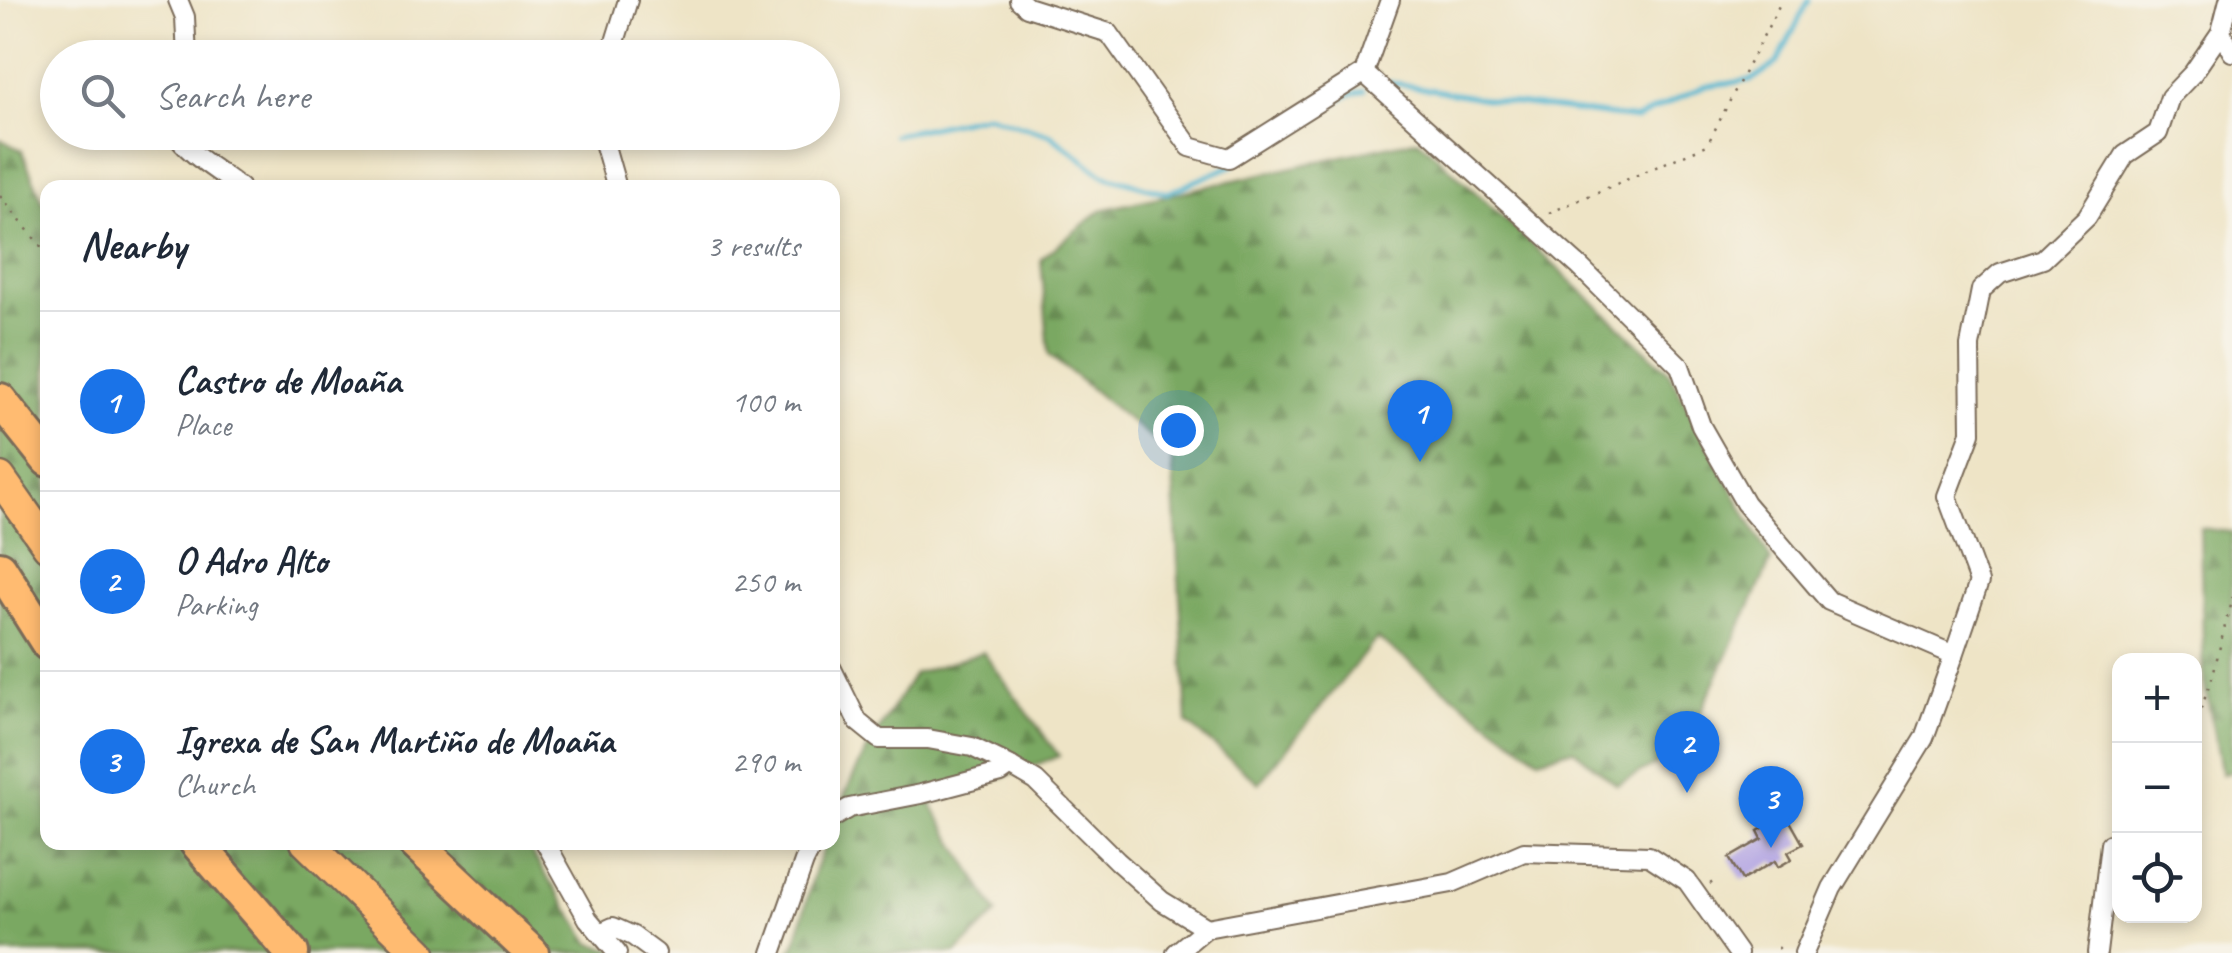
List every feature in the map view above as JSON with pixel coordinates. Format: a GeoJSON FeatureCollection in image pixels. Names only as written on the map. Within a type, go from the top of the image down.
{"type":"FeatureCollection","features":[{"type":"Feature","properties":{"kind":"highway"},"geometry":{"type":"LineString","coordinates":[[0,400],[40,450]]}},
{"type":"Feature","properties":{"kind":"highway"},"geometry":{"type":"LineString","coordinates":[[0,478],[40,535]]}},
{"type":"Feature","properties":{"kind":"highway"},"geometry":{"type":"LineString","coordinates":[[0,568],[40,631]]}},
{"type":"Feature","properties":{"kind":"highway"},"geometry":{"type":"LineString","coordinates":[[203,850],[292,953]]}},
{"type":"Feature","properties":{"kind":"highway"},"geometry":{"type":"LineString","coordinates":[[314,850],[420,953]]}},
{"type":"Feature","properties":{"kind":"highway"},"geometry":{"type":"LineString","coordinates":[[423,850],[532,953]]}},
{"type":"Feature","properties":{"kind":"street"},"geometry":{"type":"LineString","coordinates":[[178,0],[185,18],[186,40]]}},
{"type":"Feature","properties":{"kind":"street"},"geometry":{"type":"LineString","coordinates":[[616,40],[628,0]]}},
{"type":"Feature","properties":{"kind":"street"},"geometry":{"type":"LineString","coordinates":[[1019,0],[1109,32],[1190,147],[1228,158],[1364,73],[1390,0]]}},
{"type":"Feature","properties":{"kind":"street"},"geometry":{"type":"LineString","coordinates":[[1804,953],[1832,888],[1924,738],[1979,582],[1946,496],[1971,433],[1970,346],[1981,290],[2000,273],[2042,259],[2088,218],[2125,155],[2158,134],[2170,96],[2193,72],[2220,32],[2228,0]]}},
{"type":"Feature","properties":{"kind":"street"},"geometry":{"type":"LineString","coordinates":[[2220,32],[2232,52]]}},
{"type":"Feature","properties":{"kind":"street"},"geometry":{"type":"LineString","coordinates":[[1364,73],[1530,222],[1680,366],[1701,426],[1745,503],[1829,601],[1954,654]]}},
{"type":"Feature","properties":{"kind":"street"},"geometry":{"type":"LineString","coordinates":[[186,150],[231,180]]}},
{"type":"Feature","properties":{"kind":"street"},"geometry":{"type":"LineString","coordinates":[[606,150],[615,180]]}},
{"type":"Feature","properties":{"kind":"street"},"geometry":{"type":"LineString","coordinates":[[840,685],[858,722],[879,739],[928,739],[972,747],[1036,780],[1162,901],[1206,928]]}},
{"type":"Feature","properties":{"kind":"street"},"geometry":{"type":"LineString","coordinates":[[840,813],[1001,773],[1011,766]]}},
{"type":"Feature","properties":{"kind":"street"},"geometry":{"type":"LineString","coordinates":[[2097,953],[2110,844]]}},
{"type":"Feature","properties":{"kind":"street"},"geometry":{"type":"LineString","coordinates":[[550,850],[588,919],[618,953]]}},
{"type":"Feature","properties":{"kind":"street"},"geometry":{"type":"LineString","coordinates":[[772,953],[810,850]]}},
{"type":"Feature","properties":{"kind":"street"},"geometry":{"type":"LineString","coordinates":[[1176,953],[1206,928],[1452,883],[1524,852],[1602,850],[1651,852],[1687,882],[1738,953]]}},
{"type":"Feature","properties":{"kind":"street"},"geometry":{"type":"LineString","coordinates":[[600,933],[613,927],[656,953]]}},
{"type":"Feature","properties":{"kind":"path"},"geometry":{"type":"LineString","coordinates":[[1530,222],[1707,145],[1782,0]]}},
{"type":"Feature","properties":{"kind":"path"},"geometry":{"type":"LineString","coordinates":[[0,196],[40,245]]}},
{"type":"Feature","properties":{"kind":"path"},"geometry":{"type":"LineString","coordinates":[[2202,706],[2232,597]]}},
{"type":"Feature","properties":{"kind":"path"},"geometry":{"type":"LineString","coordinates":[[1778,947],[1783,953]]}},
{"type":"Feature","properties":{"kind":"green space"},"geometry":{"type":"Polygon","coordinates":[[[0,139],[22,151],[40,195],[40,850],[530,850],[591,944],[628,953],[0,953],[0,139]]]}},
{"type":"Feature","properties":{"kind":"green space"},"geometry":{"type":"Polygon","coordinates":[[[1418,139],[1668,371],[1771,561],[1683,750],[1617,785],[1573,749],[1539,759],[1377,638],[1259,783],[1187,723],[1172,455],[1049,355],[1041,259],[1101,210],[1418,139]]]}},
{"type":"Feature","properties":{"kind":"green space"},"geometry":{"type":"Polygon","coordinates":[[[2200,528],[2232,532],[2232,772],[2222,774],[2204,681],[2200,528]]]}},
{"type":"Feature","properties":{"kind":"green space"},"geometry":{"type":"Polygon","coordinates":[[[983,652],[1059,756],[931,804],[997,913],[957,953],[789,953],[796,943],[823,850],[840,850],[842,802],[877,733],[914,674],[983,652]]]}},
{"type":"Feature","properties":{"kind":"building"},"geometry":{"type":"Polygon","coordinates":[[[1786,814],[1803,844],[1788,852],[1792,859],[1778,867],[1775,861],[1742,880],[1729,858],[1762,839],[1758,831],[1786,814]]]}},
{"type":"Feature","properties":{"kind":"waterway"},"geometry":{"type":"LineString","coordinates":[[1389,82],[1502,102],[1636,119],[1705,86],[1752,80],[1777,63],[1809,0]]}},
{"type":"Feature","properties":{"kind":"waterway"},"geometry":{"type":"LineString","coordinates":[[1264,146],[1344,97],[1364,90]]}},
{"type":"Feature","properties":{"kind":"waterway"},"geometry":{"type":"LineString","coordinates":[[893,135],[987,115],[1051,135],[1103,175],[1167,193],[1233,165]]}},
{"type":"Feature","properties":{"kind":"place","name":"Castro de Moaña"},"geometry":{"type":"Point","coordinates":[1420,462]}},
{"type":"Feature","properties":{"kind":"place","name":"O Adro Alto"},"geometry":{"type":"Point","coordinates":[1687,793]}},
{"type":"Feature","properties":{"kind":"place","name":"Igrexa de San Martiño de Moaña"},"geometry":{"type":"Point","coordinates":[1771,848]}}]}
